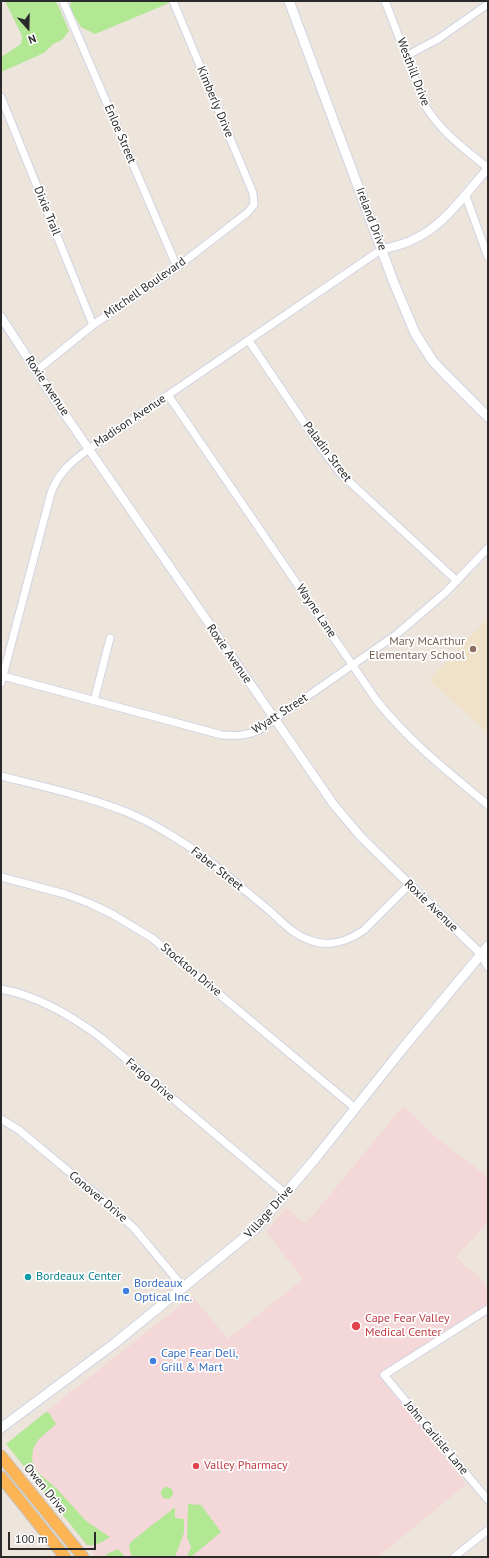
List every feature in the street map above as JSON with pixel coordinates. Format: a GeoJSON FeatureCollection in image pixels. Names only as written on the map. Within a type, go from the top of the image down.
{"type":"FeatureCollection","features":[{"type":"Feature","properties":{"kind":"highway","name":"Owen Drive"},"geometry":{"type":"LineString","coordinates":[[1,1456],[83,1557]]}},
{"type":"Feature","properties":{"kind":"highway"},"geometry":{"type":"LineString","coordinates":[[1,1477],[65,1557]]}},
{"type":"Feature","properties":{"kind":"main road","name":"Ireland Drive"},"geometry":{"type":"LineString","coordinates":[[289,1],[405,311],[423,347],[444,373],[488,417]]}},
{"type":"Feature","properties":{"kind":"main road","name":"Village Drive"},"geometry":{"type":"LineString","coordinates":[[1,1428],[115,1343],[256,1228],[286,1194],[488,946]]}},
{"type":"Feature","properties":{"kind":"street","name":"Enloe Street"},"geometry":{"type":"LineString","coordinates":[[63,1],[177,267]]}},
{"type":"Feature","properties":{"kind":"street","name":"Kimberly Drive"},"geometry":{"type":"LineString","coordinates":[[173,1],[253,193],[254,204]]}},
{"type":"Feature","properties":{"kind":"street","name":"Westhill Drive"},"geometry":{"type":"LineString","coordinates":[[386,1],[420,94],[433,119],[448,136],[488,168]]}},
{"type":"Feature","properties":{"kind":"street"},"geometry":{"type":"LineString","coordinates":[[406,56],[438,39],[488,4]]}},
{"type":"Feature","properties":{"kind":"street","name":"Dixie Trail"},"geometry":{"type":"LineString","coordinates":[[1,98],[93,325]]}},
{"type":"Feature","properties":{"kind":"street"},"geometry":{"type":"LineString","coordinates":[[382,249],[407,244],[429,232],[447,216],[488,168]]}},
{"type":"Feature","properties":{"kind":"street"},"geometry":{"type":"LineString","coordinates":[[465,194],[488,257]]}},
{"type":"Feature","properties":{"kind":"street","name":"Mitchell Boulevard"},"geometry":{"type":"LineString","coordinates":[[36,371],[93,325],[177,267],[247,213],[254,204]]}},
{"type":"Feature","properties":{"kind":"street","name":"Madison Avenue"},"geometry":{"type":"LineString","coordinates":[[2,680],[53,488],[59,476],[89,448],[249,341],[382,249]]}},
{"type":"Feature","properties":{"kind":"street","name":"Roxie Avenue"},"geometry":{"type":"LineString","coordinates":[[1,317],[36,371],[274,720],[344,819],[408,885],[481,954],[488,966]]}},
{"type":"Feature","properties":{"kind":"street","name":"Paladin Street"},"geometry":{"type":"LineString","coordinates":[[249,341],[317,442],[340,473],[457,581]]}},
{"type":"Feature","properties":{"kind":"street","name":"Wayne Lane"},"geometry":{"type":"LineString","coordinates":[[168,395],[377,701],[408,737],[426,754],[488,805]]}},
{"type":"Feature","properties":{"kind":"street","name":"Wyatt Street"},"geometry":{"type":"LineString","coordinates":[[2,680],[94,701],[222,735],[247,735],[259,730],[274,720],[353,665],[423,613],[457,581],[488,548]]}},
{"type":"Feature","properties":{"kind":"street"},"geometry":{"type":"LineString","coordinates":[[94,701],[110,638]]}},
{"type":"Feature","properties":{"kind":"street","name":"Faber Street"},"geometry":{"type":"LineString","coordinates":[[1,776],[107,805],[142,819],[202,856],[226,874],[299,936],[317,942],[335,943],[358,935],[408,885]]}},
{"type":"Feature","properties":{"kind":"street","name":"Stockton Drive"},"geometry":{"type":"LineString","coordinates":[[1,877],[66,894],[89,903],[123,920],[152,938],[355,1108]]}},
{"type":"Feature","properties":{"kind":"street","name":"Fargo Drive"},"geometry":{"type":"LineString","coordinates":[[1,989],[37,1000],[82,1023],[286,1194]]}},
{"type":"Feature","properties":{"kind":"street","name":"Conover Drive"},"geometry":{"type":"LineString","coordinates":[[1,1119],[19,1130],[118,1213],[151,1247],[183,1287]]}},
{"type":"Feature","properties":{"kind":"street","name":"John Carlisle Lane"},"geometry":{"type":"LineString","coordinates":[[488,1308],[384,1375],[488,1500]]}},
{"type":"Feature","properties":{"kind":"street"},"geometry":{"type":"LineString","coordinates":[[454,1557],[488,1530]]}},
{"type":"Feature","properties":{"kind":"shaded area","name":"Mary McArthur Elementary School"},"geometry":{"type":"Polygon","coordinates":[[[488,618],[488,733],[429,680],[488,618]]]}},
{"type":"Feature","properties":{"kind":"shaded area","name":"Cape Fear Valley Medical Center"},"geometry":{"type":"Polygon","coordinates":[[[403,1106],[438,1139],[488,1177],[488,1222],[456,1257],[488,1286],[488,1313],[383,1379],[466,1484],[378,1557],[96,1557],[6,1444],[192,1296],[228,1339],[303,1279],[266,1232],[286,1208],[304,1223],[315,1213],[403,1106]]]}},
{"type":"Feature","properties":{"kind":"green space"},"geometry":{"type":"Polygon","coordinates":[[[5,1],[55,1],[69,31],[62,40],[53,44],[44,53],[1,72],[1,57],[21,44],[22,36],[5,1]]]}},
{"type":"Feature","properties":{"kind":"green space"},"geometry":{"type":"Polygon","coordinates":[[[71,1],[174,1],[95,34],[81,27],[70,9],[71,1]]]}},
{"type":"Feature","properties":{"kind":"green space"},"geometry":{"type":"Polygon","coordinates":[[[46,1412],[49,1413],[56,1424],[38,1440],[33,1449],[32,1460],[36,1471],[57,1489],[86,1521],[110,1537],[94,1545],[87,1545],[6,1444],[46,1412]]]}},
{"type":"Feature","properties":{"kind":"green space"},"geometry":{"type":"Polygon","coordinates":[[[165,1487],[169,1487],[173,1493],[169,1499],[165,1499],[161,1495],[161,1491],[165,1487]]]}},
{"type":"Feature","properties":{"kind":"green space"},"geometry":{"type":"Polygon","coordinates":[[[188,1504],[201,1505],[221,1532],[191,1557],[187,1557],[191,1547],[187,1537],[188,1504]]]}},
{"type":"Feature","properties":{"kind":"green space"},"geometry":{"type":"Polygon","coordinates":[[[174,1508],[175,1518],[184,1519],[184,1533],[175,1557],[133,1557],[130,1552],[129,1545],[133,1540],[174,1508]]]}},
{"type":"Feature","properties":{"kind":"green space"},"geometry":{"type":"Polygon","coordinates":[[[118,1549],[125,1557],[105,1557],[107,1554],[118,1549]]]}},
{"type":"Feature","properties":{"kind":"place","name":"Mary McArthur Elementary School"},"geometry":{"type":"Point","coordinates":[473,649]}},
{"type":"Feature","properties":{"kind":"place","name":"Bordeaux Center"},"geometry":{"type":"Point","coordinates":[28,1277]}},
{"type":"Feature","properties":{"kind":"place","name":"Bordeaux Optical Inc."},"geometry":{"type":"Point","coordinates":[126,1291]}},
{"type":"Feature","properties":{"kind":"place","name":"Cape Fear Valley Medical Center"},"geometry":{"type":"Point","coordinates":[356,1326]}},
{"type":"Feature","properties":{"kind":"place","name":"Cape Fear Deli, Grill & Mart"},"geometry":{"type":"Point","coordinates":[153,1361]}},
{"type":"Feature","properties":{"kind":"place","name":"Valley Pharmacy"},"geometry":{"type":"Point","coordinates":[196,1466]}}]}
